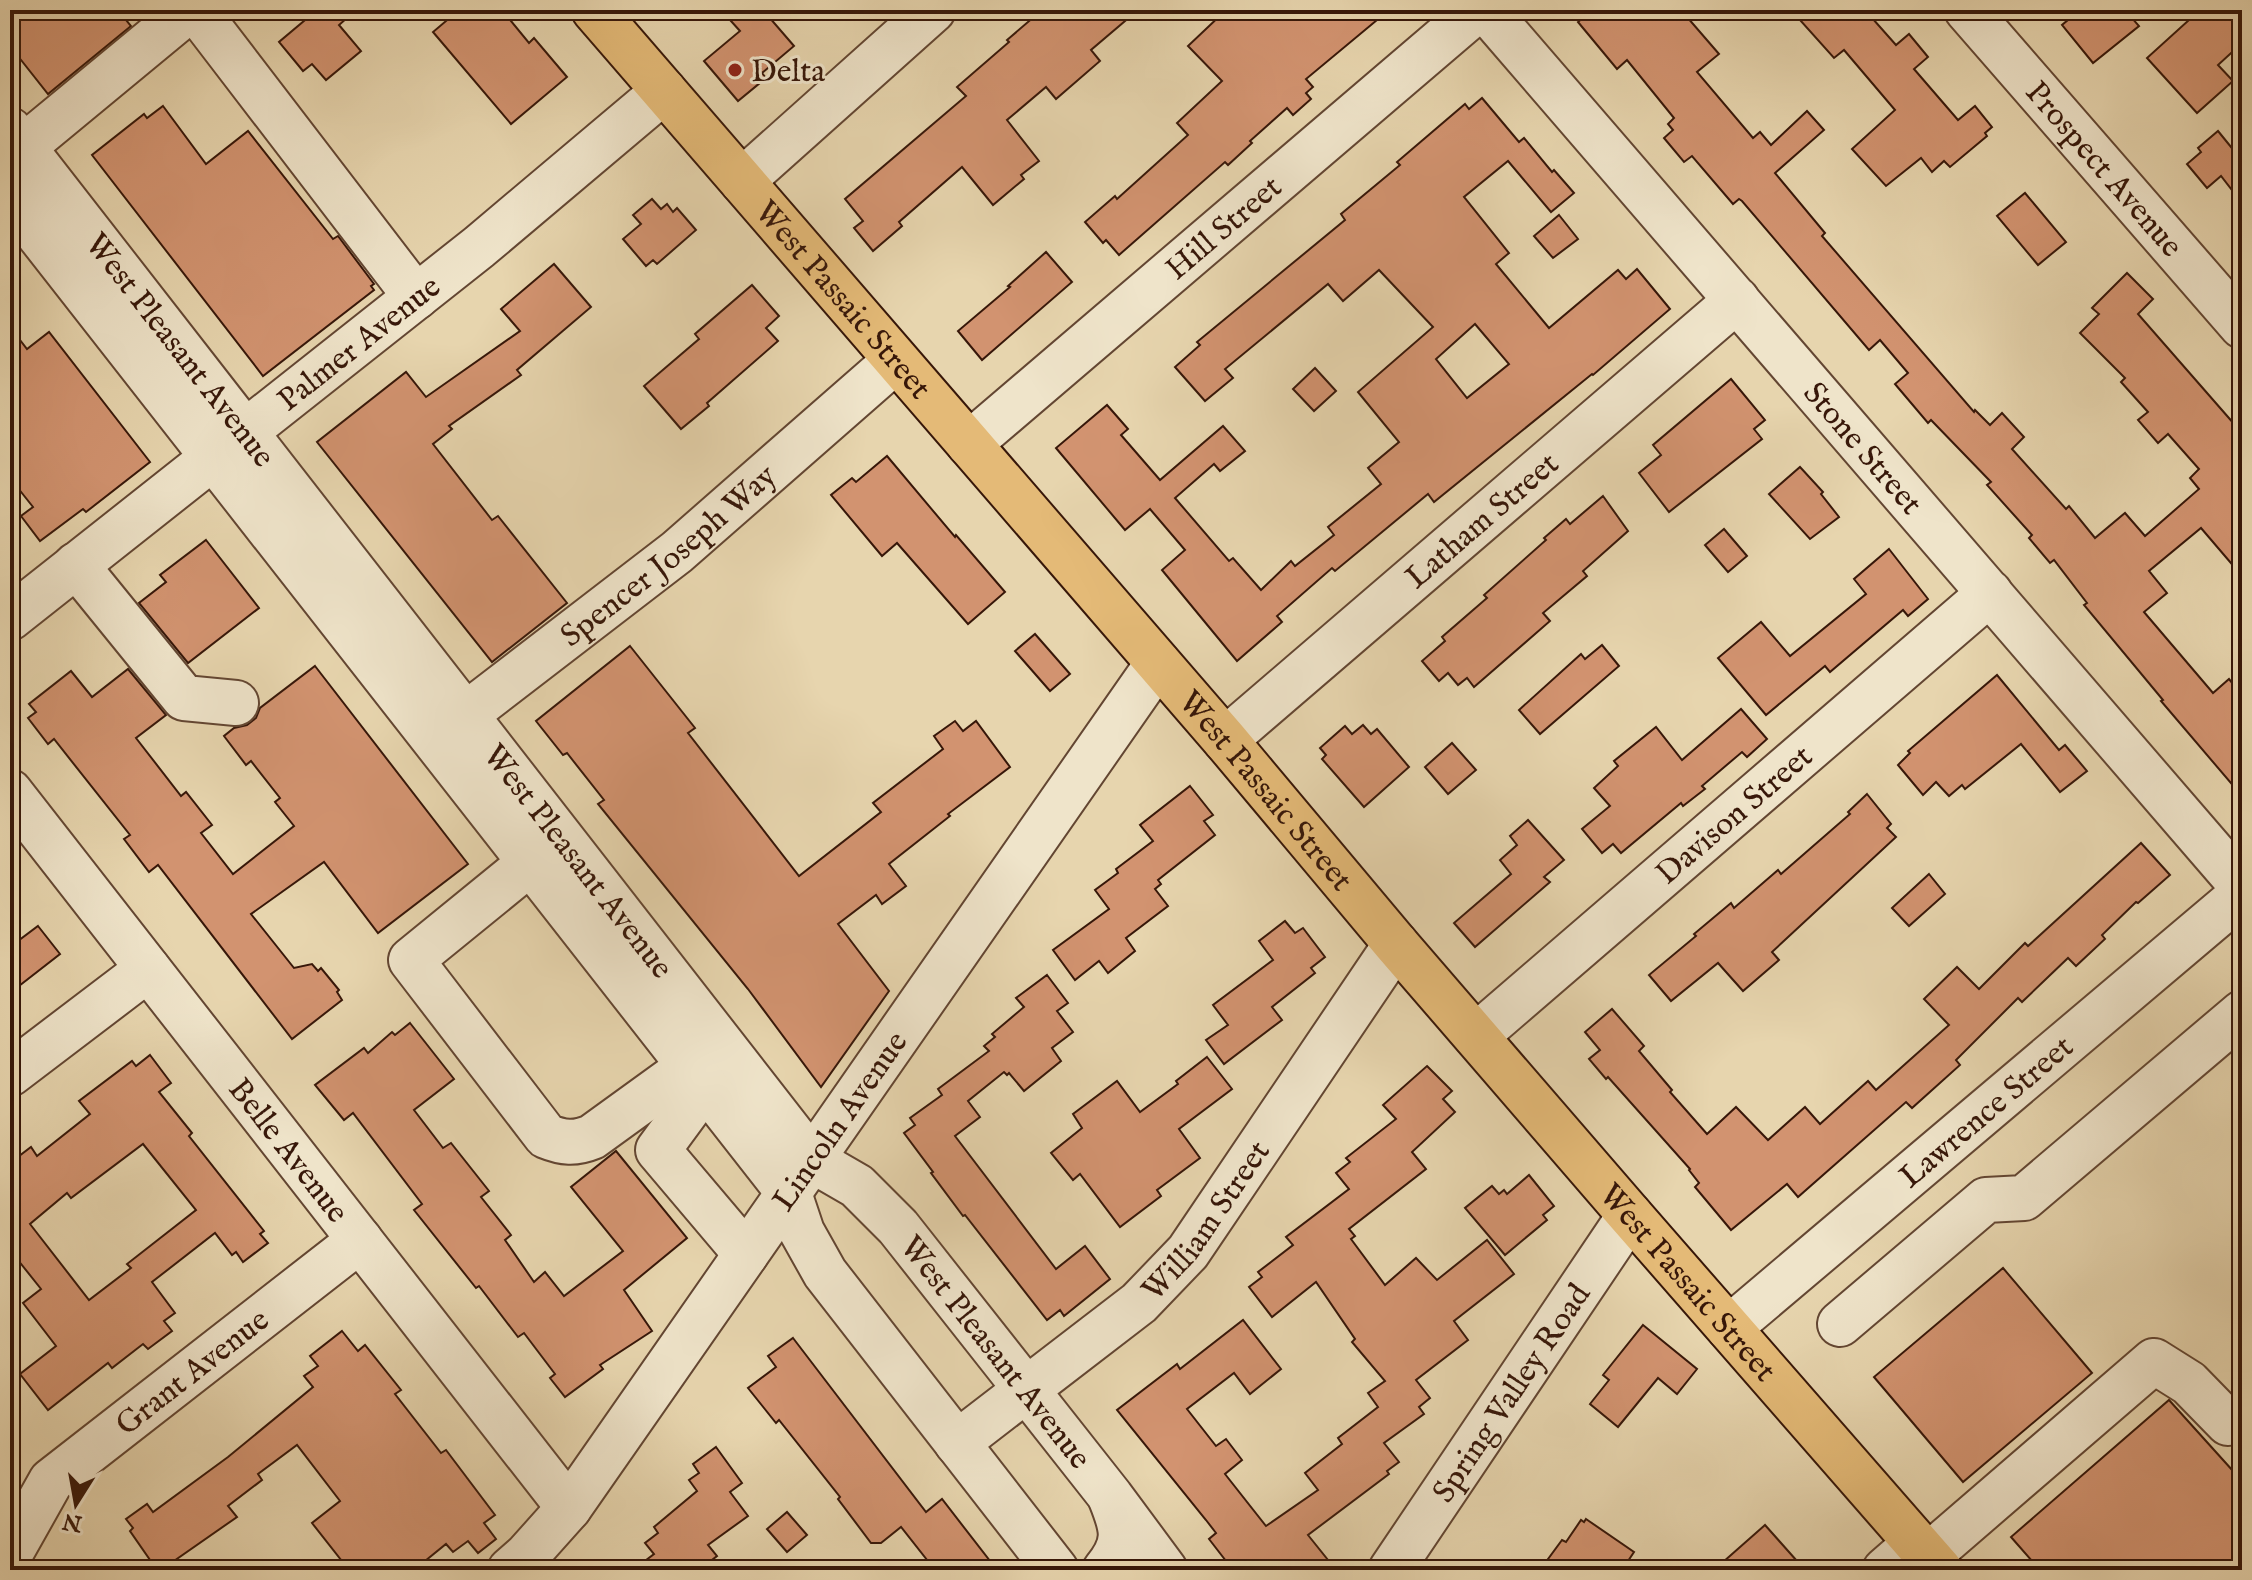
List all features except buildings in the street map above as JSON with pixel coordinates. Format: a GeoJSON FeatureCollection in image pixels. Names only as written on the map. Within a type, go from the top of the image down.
{"type":"FeatureCollection","features":[{"type":"Feature","properties":{"kind":"main road","name":"West Passaic Street"},"geometry":{"type":"LineString","coordinates":[[594,10],[1729,1328],[1917,1560]]}},
{"type":"Feature","properties":{"kind":"street"},"geometry":{"type":"LineString","coordinates":[[14,145],[189,10]]}},
{"type":"Feature","properties":{"kind":"street"},"geometry":{"type":"LineString","coordinates":[[196,10],[416,297]]}},
{"type":"Feature","properties":{"kind":"street"},"geometry":{"type":"LineString","coordinates":[[742,181],[933,10]]}},
{"type":"Feature","properties":{"kind":"street","name":"Hill Street"},"geometry":{"type":"LineString","coordinates":[[969,444],[1477,10]]}},
{"type":"Feature","properties":{"kind":"street","name":"Stone Street"},"geometry":{"type":"LineString","coordinates":[[1486,10],[2242,886]]}},
{"type":"Feature","properties":{"kind":"street","name":"Prospect Avenue"},"geometry":{"type":"LineString","coordinates":[[1967,10],[2242,326]]}},
{"type":"Feature","properties":{"kind":"street","name":"Palmer Avenue"},"geometry":{"type":"LineString","coordinates":[[10,618],[479,247],[664,91]]}},
{"type":"Feature","properties":{"kind":"street","name":"West Pleasant Avenue"},"geometry":{"type":"LineString","coordinates":[[14,145],[229,444],[800,1176],[802,1232],[825,1273],[1056,1570]]}},
{"type":"Feature","properties":{"kind":"street","name":"West Pleasant Avenue"},"geometry":{"type":"LineString","coordinates":[[10,198],[229,444]]}},
{"type":"Feature","properties":{"kind":"street","name":"Latham Street"},"geometry":{"type":"LineString","coordinates":[[1225,740],[1737,300]]}},
{"type":"Feature","properties":{"kind":"street","name":"Spencer Joseph Way"},"geometry":{"type":"LineString","coordinates":[[449,727],[677,552],[895,361]]}},
{"type":"Feature","properties":{"kind":"street"},"geometry":{"type":"LineString","coordinates":[[76,565],[184,698],[236,703]]}},
{"type":"Feature","properties":{"kind":"street","name":"Davison Street"},"geometry":{"type":"LineString","coordinates":[[1476,1036],[1990,593]]}},
{"type":"Feature","properties":{"kind":"street","name":"Lincoln Avenue"},"geometry":{"type":"LineString","coordinates":[[510,1570],[569,1508],[1158,663]]}},
{"type":"Feature","properties":{"kind":"street","name":"West Pleasant Avenue"},"geometry":{"type":"LineString","coordinates":[[449,727],[530,863],[697,1076],[800,1176],[857,1186],[898,1227],[1165,1570]]}},
{"type":"Feature","properties":{"kind":"street","name":"Belle Avenue"},"geometry":{"type":"LineString","coordinates":[[10,792],[569,1508]]}},
{"type":"Feature","properties":{"kind":"street"},"geometry":{"type":"LineString","coordinates":[[530,863],[411,960],[546,1136],[577,1143],[697,1076]]}},
{"type":"Feature","properties":{"kind":"street","name":"Lawrence Street"},"geometry":{"type":"LineString","coordinates":[[1729,1328],[2242,894]]}},
{"type":"Feature","properties":{"kind":"street","name":"William Street"},"geometry":{"type":"LineString","coordinates":[[957,1443],[1139,1303],[1188,1252],[1396,944]]}},
{"type":"Feature","properties":{"kind":"street"},"geometry":{"type":"LineString","coordinates":[[10,1074],[148,969]]}},
{"type":"Feature","properties":{"kind":"street"},"geometry":{"type":"LineString","coordinates":[[1840,1324],[1986,1200],[2024,1198],[2242,1013]]}},
{"type":"Feature","properties":{"kind":"street"},"geometry":{"type":"LineString","coordinates":[[697,1076],[658,1150],[746,1254]]}},
{"type":"Feature","properties":{"kind":"street","name":"Spring Valley Road"},"geometry":{"type":"LineString","coordinates":[[1391,1570],[1630,1215]]}},
{"type":"Feature","properties":{"kind":"street","name":"Grant Avenue"},"geometry":{"type":"LineString","coordinates":[[10,1554],[51,1481],[360,1240]]}},
{"type":"Feature","properties":{"kind":"street"},"geometry":{"type":"LineString","coordinates":[[1917,1560],[2154,1361],[2189,1383],[2228,1423]]}},
{"type":"Feature","properties":{"kind":"street"},"geometry":{"type":"LineString","coordinates":[[1105,1570],[1117,1554],[1121,1525],[1111,1497]]}},
{"type":"Feature","properties":{"kind":"place","name":"Delta"},"geometry":{"type":"Point","coordinates":[735,70]}}]}
